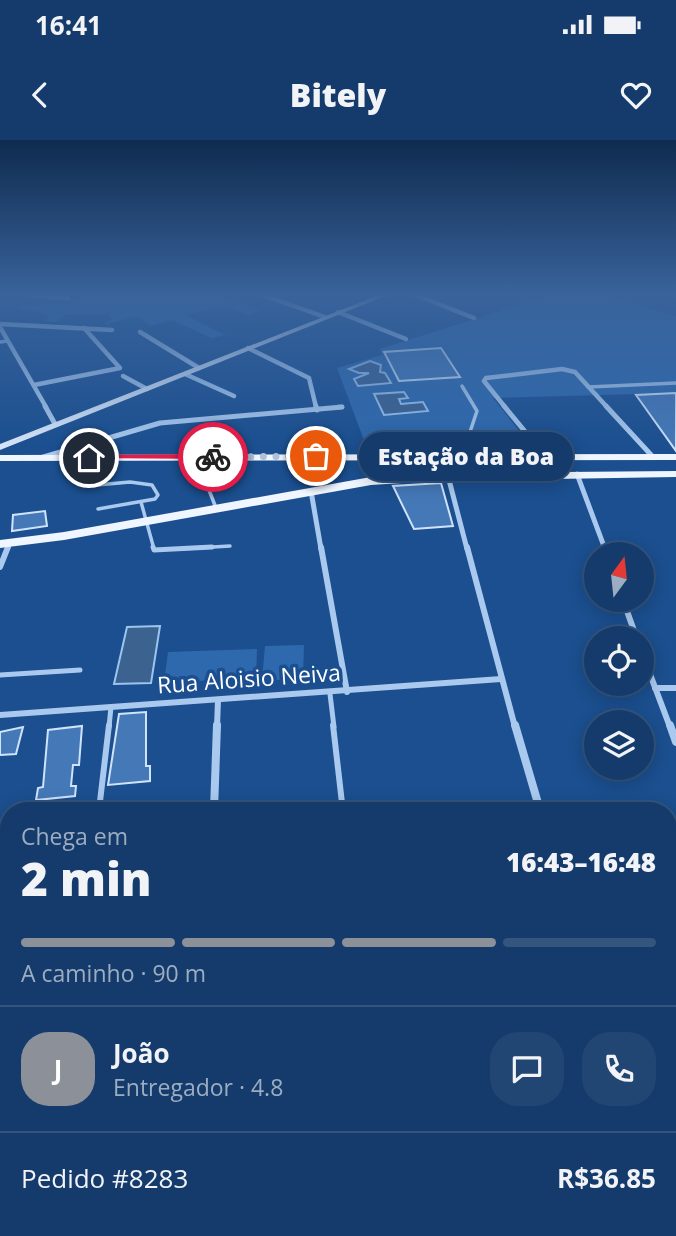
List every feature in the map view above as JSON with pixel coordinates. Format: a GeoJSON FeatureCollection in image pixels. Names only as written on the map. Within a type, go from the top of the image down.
{"type":"FeatureCollection","features":[{"type":"Feature","properties":{"kind":"main road"},"geometry":{"type":"LineString","coordinates":[[425,456],[439,464],[432,477]]}},
{"type":"Feature","properties":{"kind":"main road"},"geometry":{"type":"LineString","coordinates":[[0,458],[676,457]]}},
{"type":"Feature","properties":{"kind":"main road"},"geometry":{"type":"LineString","coordinates":[[473,458],[491,469],[484,477]]}},
{"type":"Feature","properties":{"kind":"main road"},"geometry":{"type":"LineString","coordinates":[[447,477],[450,466],[473,458],[559,474]]}},
{"type":"Feature","properties":{"kind":"main road"},"geometry":{"type":"LineString","coordinates":[[5,544],[371,481],[559,474],[676,474]]}},
{"type":"Feature","properties":{"kind":"street"},"geometry":{"type":"LineString","coordinates":[[11,346],[55,424]]}},
{"type":"Feature","properties":{"kind":"street"},"geometry":{"type":"LineString","coordinates":[[34,385],[120,368],[100,346]]}},
{"type":"Feature","properties":{"kind":"street"},"geometry":{"type":"LineString","coordinates":[[163,346],[199,368]]}},
{"type":"Feature","properties":{"kind":"street"},"geometry":{"type":"LineString","coordinates":[[0,447],[253,346]]}},
{"type":"Feature","properties":{"kind":"street"},"geometry":{"type":"LineString","coordinates":[[248,348],[309,378],[317,410]]}},
{"type":"Feature","properties":{"kind":"street"},"geometry":{"type":"LineString","coordinates":[[546,457],[484,382],[486,378],[562,369],[575,373],[653,457]]}},
{"type":"Feature","properties":{"kind":"street"},"geometry":{"type":"LineString","coordinates":[[185,374],[234,396]]}},
{"type":"Feature","properties":{"kind":"street"},"geometry":{"type":"LineString","coordinates":[[123,376],[147,388]]}},
{"type":"Feature","properties":{"kind":"street"},"geometry":{"type":"LineString","coordinates":[[39,458],[160,423],[342,407]]}},
{"type":"Feature","properties":{"kind":"street"},"geometry":{"type":"LineString","coordinates":[[577,474],[602,542]]}},
{"type":"Feature","properties":{"kind":"street"},"geometry":{"type":"LineString","coordinates":[[447,477],[501,679],[538,802]]}},
{"type":"Feature","properties":{"kind":"street"},"geometry":{"type":"LineString","coordinates":[[311,491],[347,692]]}},
{"type":"Feature","properties":{"kind":"street"},"geometry":{"type":"LineString","coordinates":[[0,567],[5,544]]}},
{"type":"Feature","properties":{"kind":"street","name":"Rua Aloisio Neiva"},"geometry":{"type":"LineString","coordinates":[[0,715],[330,694],[501,679]]}},
{"type":"Feature","properties":{"kind":"street"},"geometry":{"type":"LineString","coordinates":[[676,688],[655,688],[676,742]]}},
{"type":"Feature","properties":{"kind":"street"},"geometry":{"type":"LineString","coordinates":[[214,802],[218,700]]}},
{"type":"Feature","properties":{"kind":"lane"},"geometry":{"type":"LineString","coordinates":[[588,387],[676,383]]}},
{"type":"Feature","properties":{"kind":"lane"},"geometry":{"type":"LineString","coordinates":[[461,386],[477,411],[470,432],[473,458]]}},
{"type":"Feature","properties":{"kind":"lane"},"geometry":{"type":"LineString","coordinates":[[200,467],[216,508]]}},
{"type":"Feature","properties":{"kind":"lane"},"geometry":{"type":"LineString","coordinates":[[97,485],[130,482],[152,485],[158,495],[155,499],[98,509]]}},
{"type":"Feature","properties":{"kind":"lane"},"geometry":{"type":"LineString","coordinates":[[141,502],[147,520],[150,545],[155,551],[230,546]]}},
{"type":"Feature","properties":{"kind":"lane"},"geometry":{"type":"LineString","coordinates":[[0,675],[80,670]]}},
{"type":"Feature","properties":{"kind":"lane"},"geometry":{"type":"LineString","coordinates":[[330,694],[342,802]]}},
{"type":"Feature","properties":{"kind":"lane"},"geometry":{"type":"LineString","coordinates":[[101,802],[111,707]]}},
{"type":"Feature","properties":{"kind":"shaded area"},"geometry":{"type":"Polygon","coordinates":[[[389,346],[676,346],[676,393],[493,398],[533,448],[368,451],[337,368],[382,355],[380,349],[389,346]]]}},
{"type":"Feature","properties":{"kind":"shaded area"},"geometry":{"type":"Polygon","coordinates":[[[370,361],[381,365],[380,372],[385,373],[391,383],[358,386],[354,379],[369,373],[349,369],[370,361]]]}},
{"type":"Feature","properties":{"kind":"shaded area"},"geometry":{"type":"Polygon","coordinates":[[[404,392],[408,398],[399,399],[401,404],[423,402],[428,411],[384,415],[374,394],[404,392]]]}},
{"type":"Feature","properties":{"kind":"shaded area"},"geometry":{"type":"Polygon","coordinates":[[[160,626],[151,683],[114,684],[127,627],[160,626]]]}},
{"type":"Feature","properties":{"kind":"shaded area"},"geometry":{"type":"Polygon","coordinates":[[[304,645],[303,680],[262,680],[265,646],[304,645]]]}},
{"type":"Feature","properties":{"kind":"shaded area"},"geometry":{"type":"Polygon","coordinates":[[[257,649],[256,679],[164,682],[168,652],[257,649]]]}},
{"type":"Feature","properties":{"kind":"building"},"geometry":{"type":"Polygon","coordinates":[[[441,348],[460,377],[399,381],[384,352],[441,348]]]}},
{"type":"Feature","properties":{"kind":"building"},"geometry":{"type":"Polygon","coordinates":[[[676,393],[676,451],[636,395],[676,393]]]}},
{"type":"Feature","properties":{"kind":"building"},"geometry":{"type":"Polygon","coordinates":[[[441,483],[453,526],[414,529],[393,486],[441,483]]]}},
{"type":"Feature","properties":{"kind":"building"},"geometry":{"type":"Polygon","coordinates":[[[45,511],[47,526],[12,531],[13,515],[45,511]]]}},
{"type":"Feature","properties":{"kind":"building"},"geometry":{"type":"Polygon","coordinates":[[[146,712],[146,766],[150,766],[150,781],[108,785],[119,714],[146,712]]]}},
{"type":"Feature","properties":{"kind":"building"},"geometry":{"type":"Polygon","coordinates":[[[82,726],[79,765],[73,765],[71,786],[76,786],[75,796],[36,800],[38,788],[43,787],[48,730],[82,726]]]}},
{"type":"Feature","properties":{"kind":"building"},"geometry":{"type":"Polygon","coordinates":[[[23,727],[16,754],[0,755],[0,732],[23,727]]]}},
{"type":"Feature","properties":{"kind":"way so far"},"geometry":{"type":"LineString","coordinates":[[213,457],[316,456]]}},
{"type":"Feature","properties":{"kind":"place","name":"Estação da Boa"},"geometry":{"type":"Point","coordinates":[316,456]}},
{"type":"Feature","properties":{"kind":"route"},"geometry":{"type":"LineString","coordinates":[[89,458],[213,457]]}}]}
